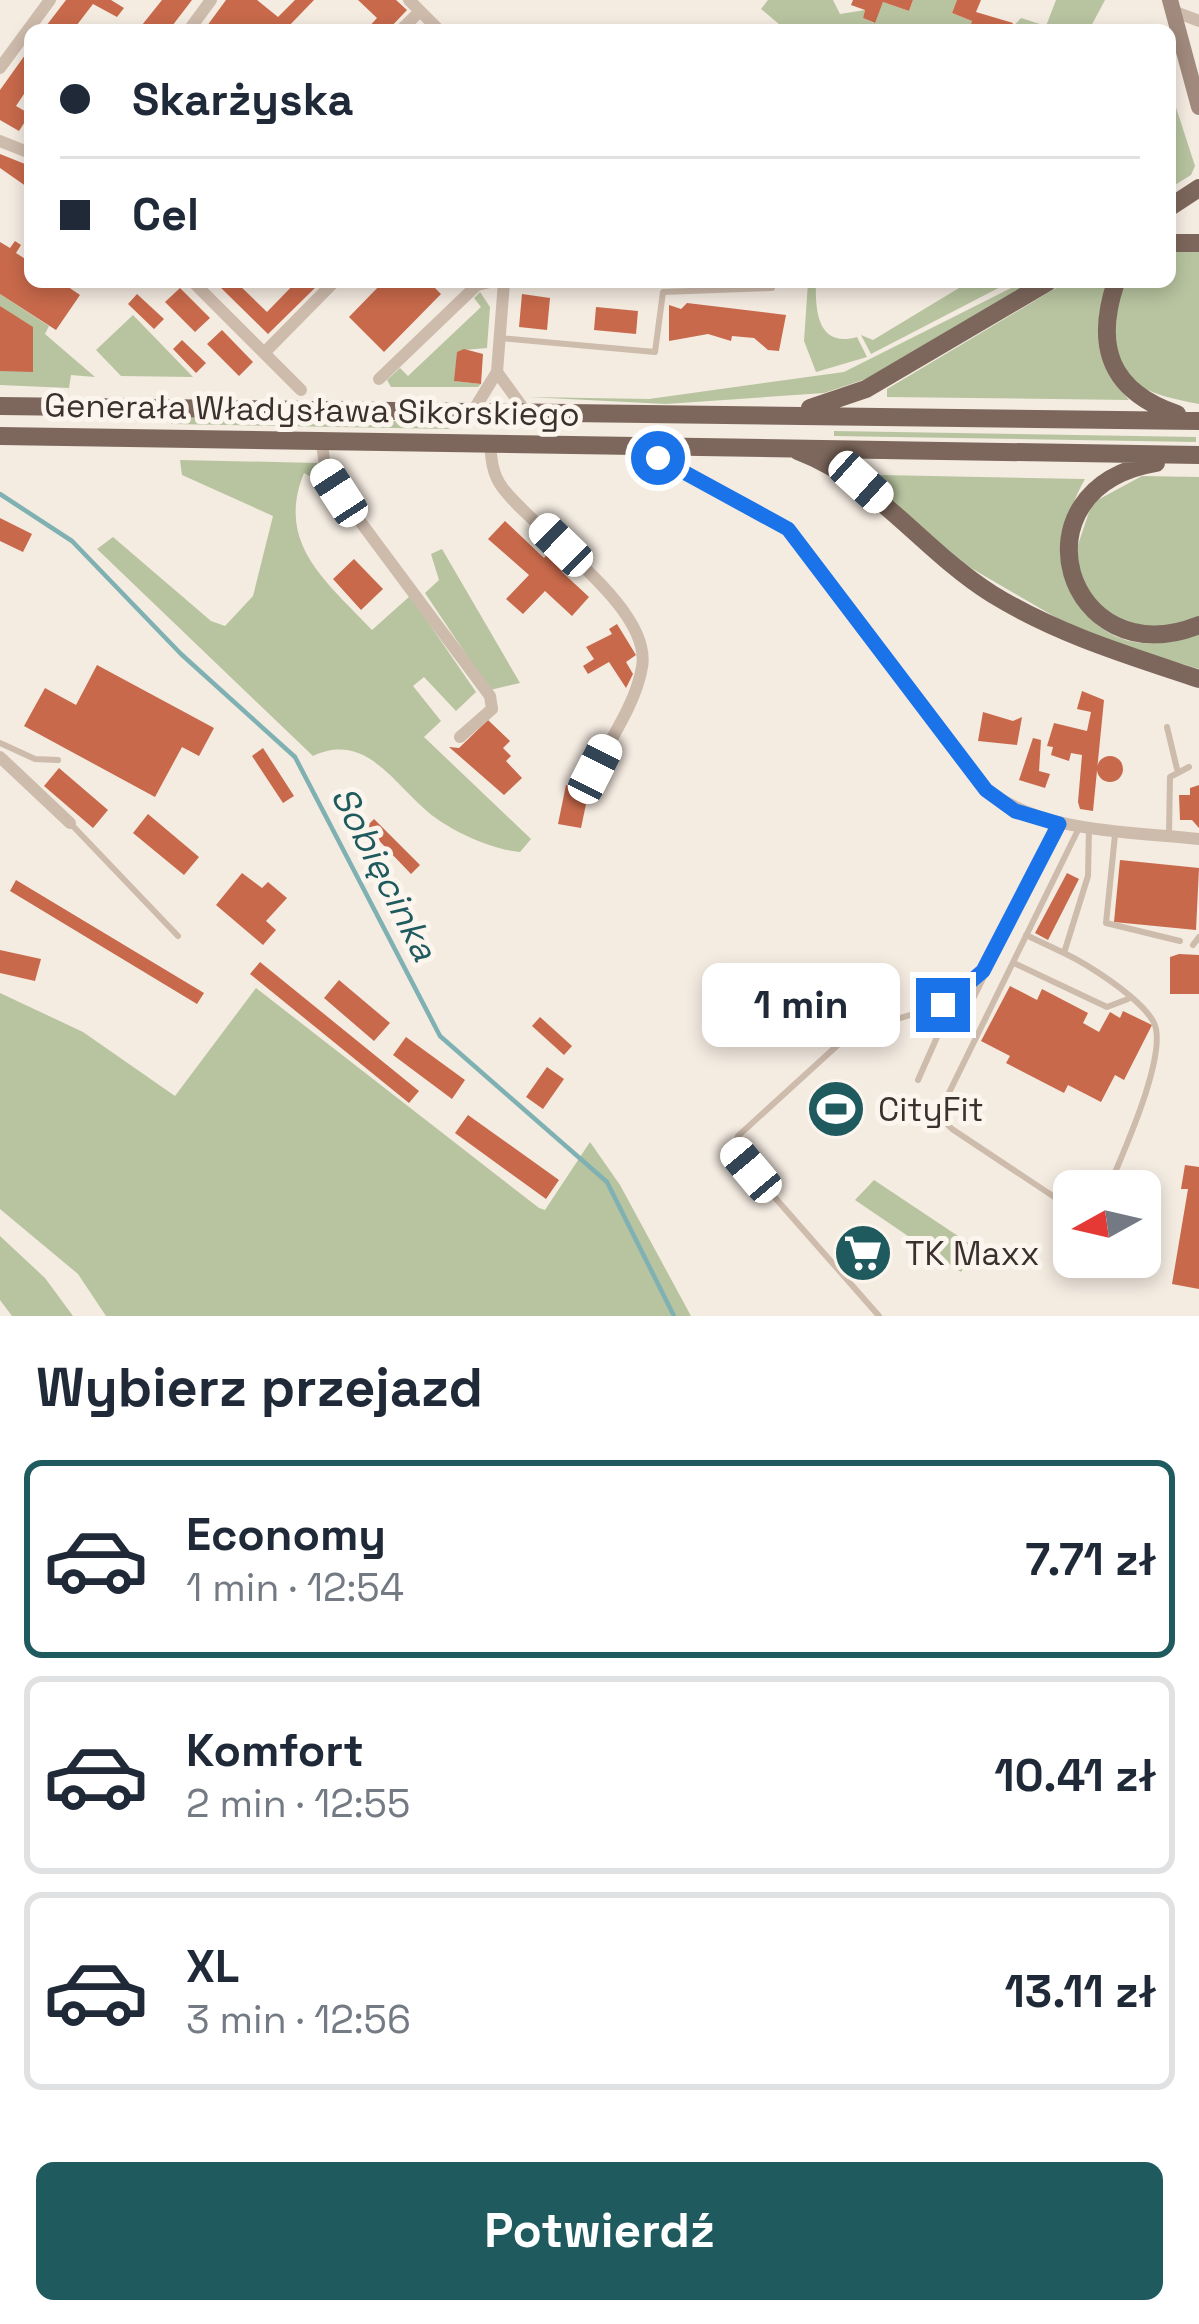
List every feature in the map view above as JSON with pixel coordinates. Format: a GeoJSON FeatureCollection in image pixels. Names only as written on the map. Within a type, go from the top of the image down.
{"type":"FeatureCollection","features":[{"type":"Feature","properties":{"kind":"main road"},"geometry":{"type":"LineString","coordinates":[[794,413],[866,389],[1038,288]]}},
{"type":"Feature","properties":{"kind":"main road"},"geometry":{"type":"LineString","coordinates":[[1114,288],[1104,317],[1108,351],[1119,376],[1144,403],[1199,421]]}},
{"type":"Feature","properties":{"kind":"main road","name":"Generała Władysława Sikorskiego"},"geometry":{"type":"LineString","coordinates":[[0,406],[1199,421]]}},
{"type":"Feature","properties":{"kind":"main road"},"geometry":{"type":"LineString","coordinates":[[815,447],[817,415]]}},
{"type":"Feature","properties":{"kind":"main road","name":"Generała Władysława Sikorskiego"},"geometry":{"type":"LineString","coordinates":[[0,436],[628,442],[1199,455]]}},
{"type":"Feature","properties":{"kind":"main road"},"geometry":{"type":"LineString","coordinates":[[782,445],[861,482],[992,593],[1084,641],[1199,679]]}},
{"type":"Feature","properties":{"kind":"main road"},"geometry":{"type":"LineString","coordinates":[[1199,455],[1126,468],[1102,481],[1077,507],[1070,541],[1084,599],[1110,624],[1154,637],[1199,625]]}},
{"type":"Feature","properties":{"kind":"street"},"geometry":{"type":"LineString","coordinates":[[409,0],[433,24]]}},
{"type":"Feature","properties":{"kind":"street"},"geometry":{"type":"LineString","coordinates":[[1171,6],[1199,21]]}},
{"type":"Feature","properties":{"kind":"street"},"geometry":{"type":"LineString","coordinates":[[407,24],[420,11]]}},
{"type":"Feature","properties":{"kind":"street"},"geometry":{"type":"LineString","coordinates":[[1176,24],[1199,107]]}},
{"type":"Feature","properties":{"kind":"street"},"geometry":{"type":"LineString","coordinates":[[0,68],[24,35]]}},
{"type":"Feature","properties":{"kind":"street"},"geometry":{"type":"LineString","coordinates":[[200,288],[301,390]]}},
{"type":"Feature","properties":{"kind":"street"},"geometry":{"type":"LineString","coordinates":[[264,353],[328,288]]}},
{"type":"Feature","properties":{"kind":"street"},"geometry":{"type":"LineString","coordinates":[[379,379],[474,288]]}},
{"type":"Feature","properties":{"kind":"street"},"geometry":{"type":"LineString","coordinates":[[473,411],[497,372],[504,288]]}},
{"type":"Feature","properties":{"kind":"street"},"geometry":{"type":"LineString","coordinates":[[497,372],[526,412]]}},
{"type":"Feature","properties":{"kind":"street"},"geometry":{"type":"LineString","coordinates":[[321,438],[326,472],[339,493],[490,696],[492,709],[460,737]]}},
{"type":"Feature","properties":{"kind":"street"},"geometry":{"type":"LineString","coordinates":[[490,441],[502,488],[590,573],[632,626],[642,651],[639,678],[595,769]]}},
{"type":"Feature","properties":{"kind":"street"},"geometry":{"type":"LineString","coordinates":[[628,442],[788,529],[986,790],[1015,811],[1059,824],[1199,838]]}},
{"type":"Feature","properties":{"kind":"street"},"geometry":{"type":"LineString","coordinates":[[0,757],[70,823]]}},
{"type":"Feature","properties":{"kind":"lane"},"geometry":{"type":"LineString","coordinates":[[500,338],[655,352],[663,292],[772,288]]}},
{"type":"Feature","properties":{"kind":"lane"},"geometry":{"type":"LineString","coordinates":[[1167,727],[1177,769]]}},
{"type":"Feature","properties":{"kind":"lane"},"geometry":{"type":"LineString","coordinates":[[0,743],[35,759],[58,760]]}},
{"type":"Feature","properties":{"kind":"lane"},"geometry":{"type":"LineString","coordinates":[[1169,836],[1170,777],[1177,769],[1190,767]]}},
{"type":"Feature","properties":{"kind":"lane"},"geometry":{"type":"LineString","coordinates":[[70,823],[178,936]]}},
{"type":"Feature","properties":{"kind":"lane"},"geometry":{"type":"LineString","coordinates":[[943,1031],[962,1018],[1059,824]]}},
{"type":"Feature","properties":{"kind":"lane"},"geometry":{"type":"LineString","coordinates":[[1053,1196],[942,1119],[945,1094],[1084,827]]}},
{"type":"Feature","properties":{"kind":"lane"},"geometry":{"type":"LineString","coordinates":[[1064,953],[1088,876],[1084,827]]}},
{"type":"Feature","properties":{"kind":"lane"},"geometry":{"type":"LineString","coordinates":[[1115,831],[1106,923],[1180,940]]}},
{"type":"Feature","properties":{"kind":"lane"},"geometry":{"type":"LineString","coordinates":[[1027,934],[1100,970],[1153,1020],[1157,1037],[1143,1095],[1115,1170]]}},
{"type":"Feature","properties":{"kind":"lane"},"geometry":{"type":"LineString","coordinates":[[1193,945],[1199,937]]}},
{"type":"Feature","properties":{"kind":"lane"},"geometry":{"type":"LineString","coordinates":[[1014,963],[1107,1007],[1128,999]]}},
{"type":"Feature","properties":{"kind":"lane"},"geometry":{"type":"LineString","coordinates":[[878,1316],[734,1151],[737,1136],[761,1110],[858,1030],[954,999],[983,971]]}},
{"type":"Feature","properties":{"kind":"lane"},"geometry":{"type":"LineString","coordinates":[[918,1080],[954,999]]}},
{"type":"Feature","properties":{"kind":"green space"},"geometry":{"type":"Polygon","coordinates":[[[768,0],[833,0],[840,14],[865,10],[863,18],[874,23],[883,2],[909,11],[913,0],[957,0],[952,13],[972,21],[971,24],[779,24],[761,9],[768,0]]]}},
{"type":"Feature","properties":{"kind":"green space"},"geometry":{"type":"Polygon","coordinates":[[[1056,0],[1105,0],[1092,24],[1047,24],[1056,0]]]}},
{"type":"Feature","properties":{"kind":"green space"},"geometry":{"type":"Polygon","coordinates":[[[1176,107],[1195,166],[1191,175],[1176,184],[1176,107]]]}},
{"type":"Feature","properties":{"kind":"green space"},"geometry":{"type":"Polygon","coordinates":[[[1199,249],[1199,404],[1139,384],[1121,363],[1116,348],[1114,309],[1123,288],[1176,288],[1176,251],[1199,249]]]}},
{"type":"Feature","properties":{"kind":"green space"},"geometry":{"type":"Polygon","coordinates":[[[808,288],[816,288],[818,315],[827,332],[844,339],[857,337],[867,357],[816,372],[804,341],[808,288]]]}},
{"type":"Feature","properties":{"kind":"green space"},"geometry":{"type":"Polygon","coordinates":[[[959,288],[998,288],[871,354],[861,335],[873,340],[959,288]]]}},
{"type":"Feature","properties":{"kind":"green space"},"geometry":{"type":"Polygon","coordinates":[[[1011,288],[1024,288],[866,379],[824,393],[666,404],[528,397],[649,399],[844,372],[1011,288]]]}},
{"type":"Feature","properties":{"kind":"green space"},"geometry":{"type":"Polygon","coordinates":[[[1056,288],[1107,288],[1100,313],[1100,343],[1111,373],[1129,400],[887,397],[887,389],[1056,288]]]}},
{"type":"Feature","properties":{"kind":"green space"},"geometry":{"type":"Polygon","coordinates":[[[480,292],[490,307],[487,348],[464,350],[455,381],[481,384],[391,387],[387,380],[400,368],[408,376],[481,307],[474,298],[480,292]]]}},
{"type":"Feature","properties":{"kind":"green space"},"geometry":{"type":"Polygon","coordinates":[[[0,294],[49,326],[45,334],[95,377],[71,375],[69,388],[0,385],[0,371],[32,371],[0,306],[0,294]]]}},
{"type":"Feature","properties":{"kind":"green space"},"geometry":{"type":"Polygon","coordinates":[[[133,315],[193,377],[121,376],[96,350],[133,315]]]}},
{"type":"Feature","properties":{"kind":"green space"},"geometry":{"type":"Polygon","coordinates":[[[171,417],[450,422],[450,429],[171,424],[171,417]]]}},
{"type":"Feature","properties":{"kind":"green space"},"geometry":{"type":"Polygon","coordinates":[[[834,431],[1196,437],[1196,442],[834,436],[834,431]]]}},
{"type":"Feature","properties":{"kind":"green space"},"geometry":{"type":"Polygon","coordinates":[[[180,460],[317,463],[321,475],[313,478],[304,473],[297,498],[296,521],[310,560],[372,630],[410,596],[476,692],[456,711],[424,677],[413,686],[441,721],[424,737],[531,839],[520,852],[489,845],[448,826],[368,758],[333,750],[313,756],[97,549],[113,537],[211,621],[225,626],[253,596],[273,516],[182,475],[180,460]]]}},
{"type":"Feature","properties":{"kind":"green space"},"geometry":{"type":"Polygon","coordinates":[[[881,475],[1085,479],[1070,513],[1065,547],[1069,579],[1081,607],[1101,628],[1128,641],[1161,643],[1199,633],[1199,669],[1086,635],[959,561],[871,484],[881,475]]]}},
{"type":"Feature","properties":{"kind":"green space"},"geometry":{"type":"Polygon","coordinates":[[[1142,476],[1199,477],[1199,617],[1160,630],[1110,617],[1086,589],[1075,554],[1092,503],[1142,476]]]}},
{"type":"Feature","properties":{"kind":"green space"},"geometry":{"type":"Polygon","coordinates":[[[442,549],[520,683],[490,690],[425,593],[439,580],[431,554],[442,549]]]}},
{"type":"Feature","properties":{"kind":"green space"},"geometry":{"type":"Polygon","coordinates":[[[256,988],[539,1208],[545,1210],[590,1142],[620,1185],[691,1316],[106,1316],[78,1274],[0,1209],[0,993],[83,1032],[175,1096],[256,988]]]}},
{"type":"Feature","properties":{"kind":"green space"},"geometry":{"type":"Polygon","coordinates":[[[874,1180],[976,1248],[961,1272],[855,1200],[874,1180]]]}},
{"type":"Feature","properties":{"kind":"green space"},"geometry":{"type":"Polygon","coordinates":[[[0,1236],[45,1278],[73,1316],[12,1316],[0,1300],[0,1236]]]}},
{"type":"Feature","properties":{"kind":"building"},"geometry":{"type":"Polygon","coordinates":[[[66,0],[111,0],[124,8],[117,17],[93,4],[78,24],[48,24],[66,0]]]}},
{"type":"Feature","properties":{"kind":"building"},"geometry":{"type":"Polygon","coordinates":[[[162,0],[192,0],[174,24],[143,24],[162,0]]]}},
{"type":"Feature","properties":{"kind":"building"},"geometry":{"type":"Polygon","coordinates":[[[226,0],[257,0],[278,17],[295,0],[314,0],[291,24],[208,24],[226,0]]]}},
{"type":"Feature","properties":{"kind":"building"},"geometry":{"type":"Polygon","coordinates":[[[358,0],[396,0],[407,10],[394,24],[372,24],[377,18],[358,0]]]}},
{"type":"Feature","properties":{"kind":"building"},"geometry":{"type":"Polygon","coordinates":[[[853,0],[913,0],[909,11],[883,2],[875,23],[863,18],[865,10],[851,5],[853,0]]]}},
{"type":"Feature","properties":{"kind":"building"},"geometry":{"type":"Polygon","coordinates":[[[957,0],[981,0],[976,12],[1013,23],[971,24],[952,13],[957,0]]]}},
{"type":"Feature","properties":{"kind":"building"},"geometry":{"type":"Polygon","coordinates":[[[24,56],[24,94],[16,106],[24,111],[19,131],[0,120],[0,90],[24,56]]]}},
{"type":"Feature","properties":{"kind":"building"},"geometry":{"type":"Polygon","coordinates":[[[0,154],[24,164],[24,185],[0,168],[0,154]]]}},
{"type":"Feature","properties":{"kind":"building"},"geometry":{"type":"Polygon","coordinates":[[[15,241],[21,245],[16,253],[24,258],[24,288],[70,288],[80,295],[56,330],[0,294],[0,242],[10,248],[15,241]]]}},
{"type":"Feature","properties":{"kind":"building"},"geometry":{"type":"Polygon","coordinates":[[[180,288],[210,318],[195,332],[165,302],[180,288]]]}},
{"type":"Feature","properties":{"kind":"building"},"geometry":{"type":"Polygon","coordinates":[[[221,288],[242,288],[267,312],[290,288],[315,288],[268,334],[221,288]]]}},
{"type":"Feature","properties":{"kind":"building"},"geometry":{"type":"Polygon","coordinates":[[[377,288],[435,288],[441,294],[384,352],[349,317],[377,288]]]}},
{"type":"Feature","properties":{"kind":"building"},"geometry":{"type":"Polygon","coordinates":[[[137,294],[164,319],[154,329],[128,304],[137,294]]]}},
{"type":"Feature","properties":{"kind":"building"},"geometry":{"type":"Polygon","coordinates":[[[522,294],[550,298],[547,330],[519,327],[522,294]]]}},
{"type":"Feature","properties":{"kind":"building"},"geometry":{"type":"Polygon","coordinates":[[[687,303],[786,315],[779,351],[768,350],[754,338],[732,336],[731,341],[708,334],[669,341],[669,305],[681,309],[687,303]]]}},
{"type":"Feature","properties":{"kind":"building"},"geometry":{"type":"Polygon","coordinates":[[[0,306],[33,327],[33,372],[0,371],[0,306]]]}},
{"type":"Feature","properties":{"kind":"building"},"geometry":{"type":"Polygon","coordinates":[[[596,307],[638,311],[636,334],[594,330],[596,307]]]}},
{"type":"Feature","properties":{"kind":"building"},"geometry":{"type":"Polygon","coordinates":[[[222,330],[253,362],[239,376],[207,344],[222,330]]]}},
{"type":"Feature","properties":{"kind":"building"},"geometry":{"type":"Polygon","coordinates":[[[182,340],[206,363],[196,373],[173,349],[182,340]]]}},
{"type":"Feature","properties":{"kind":"building"},"geometry":{"type":"Polygon","coordinates":[[[457,352],[483,354],[481,384],[454,381],[457,352]]]}},
{"type":"Feature","properties":{"kind":"building"},"geometry":{"type":"Polygon","coordinates":[[[0,518],[32,534],[23,552],[0,541],[0,518]]]}},
{"type":"Feature","properties":{"kind":"building"},"geometry":{"type":"Polygon","coordinates":[[[505,521],[544,558],[552,550],[569,565],[562,572],[589,597],[572,616],[545,591],[523,614],[506,599],[529,575],[488,539],[505,521]]]}},
{"type":"Feature","properties":{"kind":"building"},"geometry":{"type":"Polygon","coordinates":[[[354,559],[383,589],[361,610],[333,579],[354,559]]]}},
{"type":"Feature","properties":{"kind":"building"},"geometry":{"type":"Polygon","coordinates":[[[617,624],[636,655],[626,662],[633,674],[626,688],[609,662],[588,674],[583,666],[594,659],[586,647],[612,634],[609,629],[617,624]]]}},
{"type":"Feature","properties":{"kind":"building"},"geometry":{"type":"Polygon","coordinates":[[[97,665],[214,728],[199,756],[182,747],[155,797],[24,726],[45,688],[76,705],[97,665]]]}},
{"type":"Feature","properties":{"kind":"building"},"geometry":{"type":"Polygon","coordinates":[[[1082,691],[1104,700],[1093,811],[1080,809],[1078,802],[1082,755],[1071,753],[1069,761],[1051,755],[1053,747],[1047,746],[1054,723],[1087,731],[1091,712],[1077,709],[1082,691]]]}},
{"type":"Feature","properties":{"kind":"building"},"geometry":{"type":"Polygon","coordinates":[[[983,712],[1013,721],[1022,717],[1017,745],[978,741],[983,712]]]}},
{"type":"Feature","properties":{"kind":"building"},"geometry":{"type":"Polygon","coordinates":[[[488,720],[510,741],[503,748],[511,756],[506,761],[522,778],[504,795],[449,747],[459,748],[488,720]]]}},
{"type":"Feature","properties":{"kind":"building"},"geometry":{"type":"Polygon","coordinates":[[[1033,738],[1041,740],[1039,771],[1050,774],[1045,788],[1019,780],[1033,738]]]}},
{"type":"Feature","properties":{"kind":"building"},"geometry":{"type":"Polygon","coordinates":[[[263,748],[294,796],[283,803],[252,756],[263,748]]]}},
{"type":"Feature","properties":{"kind":"building"},"geometry":{"type":"Polygon","coordinates":[[[1110,756],[1123,769],[1110,782],[1097,769],[1110,756]]]}},
{"type":"Feature","properties":{"kind":"building"},"geometry":{"type":"Polygon","coordinates":[[[59,768],[108,810],[93,828],[44,786],[59,768]]]}},
{"type":"Feature","properties":{"kind":"building"},"geometry":{"type":"Polygon","coordinates":[[[566,785],[589,790],[581,828],[558,824],[566,785]]]}},
{"type":"Feature","properties":{"kind":"building"},"geometry":{"type":"Polygon","coordinates":[[[1199,785],[1199,828],[1192,820],[1180,820],[1179,795],[1190,795],[1190,788],[1199,785]]]}},
{"type":"Feature","properties":{"kind":"building"},"geometry":{"type":"Polygon","coordinates":[[[148,814],[199,857],[184,875],[133,833],[148,814]]]}},
{"type":"Feature","properties":{"kind":"building"},"geometry":{"type":"Polygon","coordinates":[[[374,819],[420,865],[411,874],[366,827],[374,819]]]}},
{"type":"Feature","properties":{"kind":"building"},"geometry":{"type":"Polygon","coordinates":[[[1120,860],[1199,868],[1196,930],[1114,922],[1120,860]]]}},
{"type":"Feature","properties":{"kind":"building"},"geometry":{"type":"Polygon","coordinates":[[[242,873],[262,888],[268,882],[287,898],[266,921],[276,930],[263,945],[216,905],[242,873]]]}},
{"type":"Feature","properties":{"kind":"building"},"geometry":{"type":"Polygon","coordinates":[[[1067,873],[1079,879],[1048,940],[1035,933],[1067,873]]]}},
{"type":"Feature","properties":{"kind":"building"},"geometry":{"type":"Polygon","coordinates":[[[16,880],[204,993],[197,1004],[10,891],[16,880]]]}},
{"type":"Feature","properties":{"kind":"building"},"geometry":{"type":"Polygon","coordinates":[[[0,950],[41,959],[35,981],[0,973],[0,950]]]}},
{"type":"Feature","properties":{"kind":"building"},"geometry":{"type":"Polygon","coordinates":[[[1199,955],[1199,994],[1170,994],[1170,957],[1199,955]]]}},
{"type":"Feature","properties":{"kind":"building"},"geometry":{"type":"Polygon","coordinates":[[[260,962],[419,1091],[409,1103],[250,974],[260,962]]]}},
{"type":"Feature","properties":{"kind":"building"},"geometry":{"type":"Polygon","coordinates":[[[339,980],[390,1023],[374,1041],[324,998],[339,980]]]}},
{"type":"Feature","properties":{"kind":"building"},"geometry":{"type":"Polygon","coordinates":[[[1010,986],[1037,1000],[1042,989],[1088,1013],[1083,1023],[1099,1032],[1110,1012],[1120,1018],[1123,1011],[1152,1025],[1124,1080],[1115,1075],[1101,1102],[1068,1085],[1064,1093],[1006,1063],[1010,1056],[981,1041],[1010,986]]]}},
{"type":"Feature","properties":{"kind":"building"},"geometry":{"type":"Polygon","coordinates":[[[540,1017],[572,1046],[564,1055],[532,1026],[540,1017]]]}},
{"type":"Feature","properties":{"kind":"building"},"geometry":{"type":"Polygon","coordinates":[[[406,1037],[465,1080],[452,1099],[393,1055],[406,1037]]]}},
{"type":"Feature","properties":{"kind":"building"},"geometry":{"type":"Polygon","coordinates":[[[547,1067],[564,1079],[543,1109],[526,1097],[547,1067]]]}},
{"type":"Feature","properties":{"kind":"building"},"geometry":{"type":"Polygon","coordinates":[[[468,1115],[559,1180],[546,1199],[455,1133],[468,1115]]]}},
{"type":"Feature","properties":{"kind":"building"},"geometry":{"type":"Polygon","coordinates":[[[1185,1165],[1199,1167],[1199,1289],[1172,1284],[1188,1189],[1181,1189],[1185,1165]]]}},
{"type":"Feature","properties":{"kind":"waterway","name":"Sobięcinka"},"geometry":{"type":"LineString","coordinates":[[0,494],[72,541],[181,654],[295,757],[440,1036],[607,1182],[674,1316]]}},
{"type":"Feature","properties":{"kind":"place","name":"CityFit"},"geometry":{"type":"Point","coordinates":[836,1109]}},
{"type":"Feature","properties":{"kind":"place","name":"TK Maxx"},"geometry":{"type":"Point","coordinates":[863,1253]}},
{"type":"Feature","properties":{"kind":"route"},"geometry":{"type":"LineString","coordinates":[[658,458],[788,529],[986,790],[1015,811],[1059,824],[983,971],[943,1005]]}}]}
